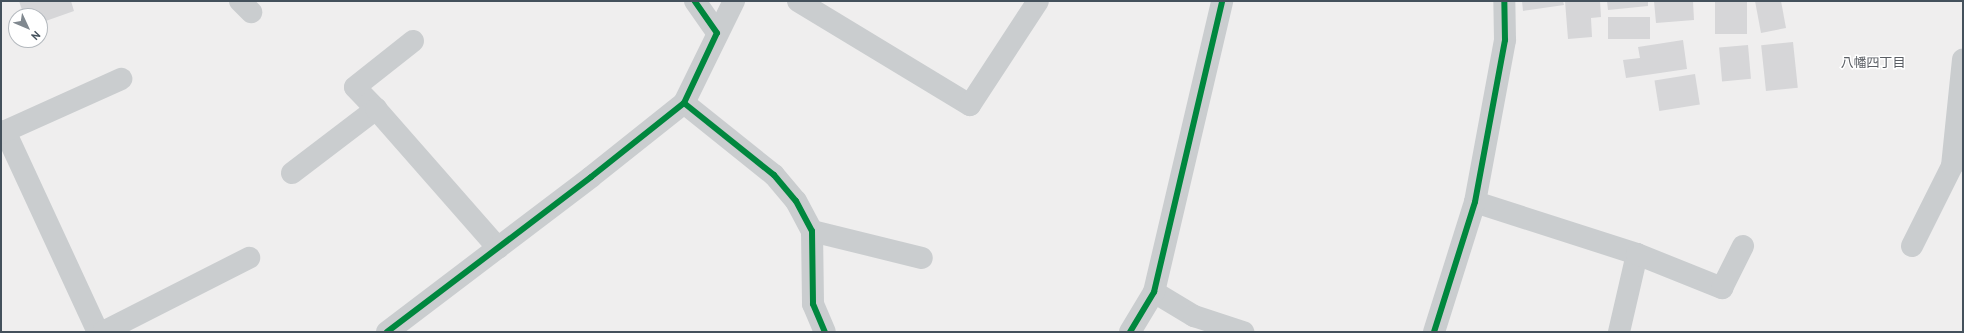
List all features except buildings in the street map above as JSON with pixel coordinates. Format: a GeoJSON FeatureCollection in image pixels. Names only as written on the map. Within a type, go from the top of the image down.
{"type":"FeatureCollection","features":[{"type":"Feature","properties":{"kind":"street"},"geometry":{"type":"LineString","coordinates":[[695,1],[717,33]]}},
{"type":"Feature","properties":{"kind":"street"},"geometry":{"type":"LineString","coordinates":[[392,331],[684,103],[734,1]]}},
{"type":"Feature","properties":{"kind":"street"},"geometry":{"type":"LineString","coordinates":[[798,1],[970,105],[1038,1]]}},
{"type":"Feature","properties":{"kind":"street"},"geometry":{"type":"LineString","coordinates":[[1130,332],[1154,292],[1222,1]]}},
{"type":"Feature","properties":{"kind":"street"},"geometry":{"type":"LineString","coordinates":[[1434,332],[1475,202],[1506,40],[1504,1]]}},
{"type":"Feature","properties":{"kind":"street"},"geometry":{"type":"LineString","coordinates":[[413,41],[355,87],[498,248]]}},
{"type":"Feature","properties":{"kind":"street"},"geometry":{"type":"LineString","coordinates":[[1912,246],[1952,166],[1963,60]]}},
{"type":"Feature","properties":{"kind":"street"},"geometry":{"type":"LineString","coordinates":[[98,332],[3,132],[121,79]]}},
{"type":"Feature","properties":{"kind":"street"},"geometry":{"type":"LineString","coordinates":[[684,103],[774,175],[796,201],[812,231],[813,304],[825,332]]}},
{"type":"Feature","properties":{"kind":"street"},"geometry":{"type":"LineString","coordinates":[[292,173],[376,109]]}},
{"type":"Feature","properties":{"kind":"street"},"geometry":{"type":"LineString","coordinates":[[1475,202],[1637,254],[1722,288],[1743,246]]}},
{"type":"Feature","properties":{"kind":"street"},"geometry":{"type":"LineString","coordinates":[[812,231],[922,258]]}},
{"type":"Feature","properties":{"kind":"street"},"geometry":{"type":"LineString","coordinates":[[1619,332],[1637,254]]}},
{"type":"Feature","properties":{"kind":"street"},"geometry":{"type":"LineString","coordinates":[[103,332],[249,258]]}},
{"type":"Feature","properties":{"kind":"street"},"geometry":{"type":"LineString","coordinates":[[1154,292],[1194,316],[1242,332]]}},
{"type":"Feature","properties":{"kind":"cycle path"},"geometry":{"type":"LineString","coordinates":[[387,332],[591,177],[684,103],[717,33],[695,1]]}},
{"type":"Feature","properties":{"kind":"cycle path"},"geometry":{"type":"LineString","coordinates":[[1130,332],[1154,292],[1222,1]]}},
{"type":"Feature","properties":{"kind":"cycle path"},"geometry":{"type":"LineString","coordinates":[[1434,332],[1475,202],[1505,40],[1504,1]]}},
{"type":"Feature","properties":{"kind":"cycle path"},"geometry":{"type":"LineString","coordinates":[[684,103],[774,175],[796,201],[812,231],[813,304],[825,332]]}},
{"type":"Feature","properties":{"kind":"district","name":"八幡四丁目"},"geometry":{"type":"Point","coordinates":[1873,63]}}]}
